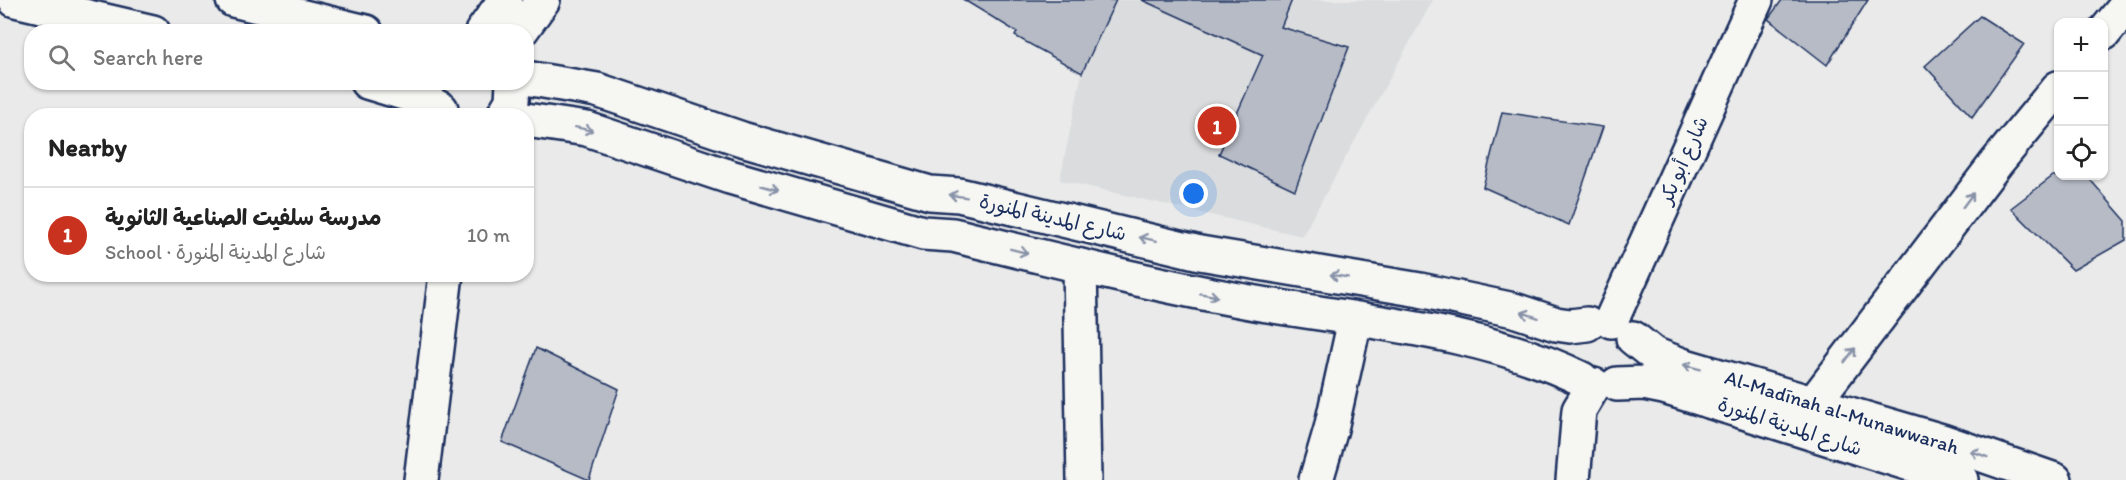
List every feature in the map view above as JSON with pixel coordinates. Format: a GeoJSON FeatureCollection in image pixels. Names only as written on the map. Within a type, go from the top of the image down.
{"type":"FeatureCollection","features":[{"type":"Feature","properties":{"kind":"main road"},"geometry":{"type":"LineString","coordinates":[[15,0],[118,24]]}},
{"type":"Feature","properties":{"kind":"main road"},"geometry":{"type":"LineString","coordinates":[[233,0],[333,24]]}},
{"type":"Feature","properties":{"kind":"main road"},"geometry":{"type":"LineString","coordinates":[[488,24],[505,0]]}},
{"type":"Feature","properties":{"kind":"main road"},"geometry":{"type":"LineString","coordinates":[[526,24],[543,0]]}},
{"type":"Feature","properties":{"kind":"main road","name":"شارع أبو بكر"},"geometry":{"type":"LineString","coordinates":[[1610,328],[1756,0]]}},
{"type":"Feature","properties":{"kind":"main road"},"geometry":{"type":"LineString","coordinates":[[2108,27],[2126,6]]}},
{"type":"Feature","properties":{"kind":"main road","name":"شارع المدينة المنورة"},"geometry":{"type":"LineString","coordinates":[[534,79],[597,90],[742,138],[930,193],[959,195],[1200,252],[1459,297],[1514,310],[1556,324],[1610,328]]}},
{"type":"Feature","properties":{"kind":"main road"},"geometry":{"type":"LineString","coordinates":[[394,90],[441,102]]}},
{"type":"Feature","properties":{"kind":"main road"},"geometry":{"type":"LineString","coordinates":[[507,108],[512,101],[513,90]]}},
{"type":"Feature","properties":{"kind":"main road"},"geometry":{"type":"LineString","coordinates":[[1815,402],[1997,162],[2054,93]]}},
{"type":"Feature","properties":{"kind":"main road","name":"شارع المدينة المنورة"},"geometry":{"type":"LineString","coordinates":[[534,121],[587,129],[730,177],[923,233],[953,235],[1191,292],[1355,320],[1503,350],[1598,383],[1644,383],[1664,387],[1961,480]]}},
{"type":"Feature","properties":{"kind":"main road"},"geometry":{"type":"LineString","coordinates":[[1080,266],[1084,480]]}},
{"type":"Feature","properties":{"kind":"main road"},"geometry":{"type":"LineString","coordinates":[[421,480],[445,282]]}},
{"type":"Feature","properties":{"kind":"main road"},"geometry":{"type":"LineString","coordinates":[[1316,480],[1331,429],[1355,320]]}},
{"type":"Feature","properties":{"kind":"main road"},"geometry":{"type":"LineString","coordinates":[[1610,328],[1637,350],[1636,361],[1627,378],[1598,383],[1574,370],[1570,348],[1578,331],[1610,328]]}},
{"type":"Feature","properties":{"kind":"main road","name":"Al-Madīnah al-Munawwarah"},"geometry":{"type":"LineString","coordinates":[[1610,328],[1653,354],[1672,361],[1942,441],[2055,480]]}},
{"type":"Feature","properties":{"kind":"main road"},"geometry":{"type":"LineString","coordinates":[[1573,480],[1578,410],[1598,383]]}},
{"type":"Feature","properties":{"kind":"shaded area"},"geometry":{"type":"Polygon","coordinates":[[[1033,0],[1433,0],[1302,236],[1060,180],[1082,73],[1015,36],[1033,0]]]}},
{"type":"Feature","properties":{"kind":"building"},"geometry":{"type":"Polygon","coordinates":[[[964,0],[1116,0],[1082,73],[1015,36],[1017,32],[964,0]]]}},
{"type":"Feature","properties":{"kind":"building"},"geometry":{"type":"Polygon","coordinates":[[[1142,0],[1292,0],[1281,27],[1349,47],[1295,190],[1219,154],[1263,55],[1142,0]]]}},
{"type":"Feature","properties":{"kind":"building"},"geometry":{"type":"Polygon","coordinates":[[[1782,0],[1868,0],[1827,65],[1768,19],[1782,0]]]}},
{"type":"Feature","properties":{"kind":"building"},"geometry":{"type":"Polygon","coordinates":[[[1980,16],[2024,44],[1972,117],[1925,66],[1980,16]]]}},
{"type":"Feature","properties":{"kind":"building"},"geometry":{"type":"Polygon","coordinates":[[[1502,112],[1603,127],[1569,225],[1483,187],[1502,112]]]}},
{"type":"Feature","properties":{"kind":"building"},"geometry":{"type":"Polygon","coordinates":[[[2053,176],[2054,180],[2090,180],[2126,221],[2126,240],[2073,270],[2011,208],[2053,176]]]}},
{"type":"Feature","properties":{"kind":"building"},"geometry":{"type":"Polygon","coordinates":[[[536,348],[619,389],[589,480],[502,442],[536,348]]]}},
{"type":"Feature","properties":{"kind":"place","name":"مدرسة سلفيت الصناعية الثانوية"},"geometry":{"type":"Point","coordinates":[1217,126]}}]}
